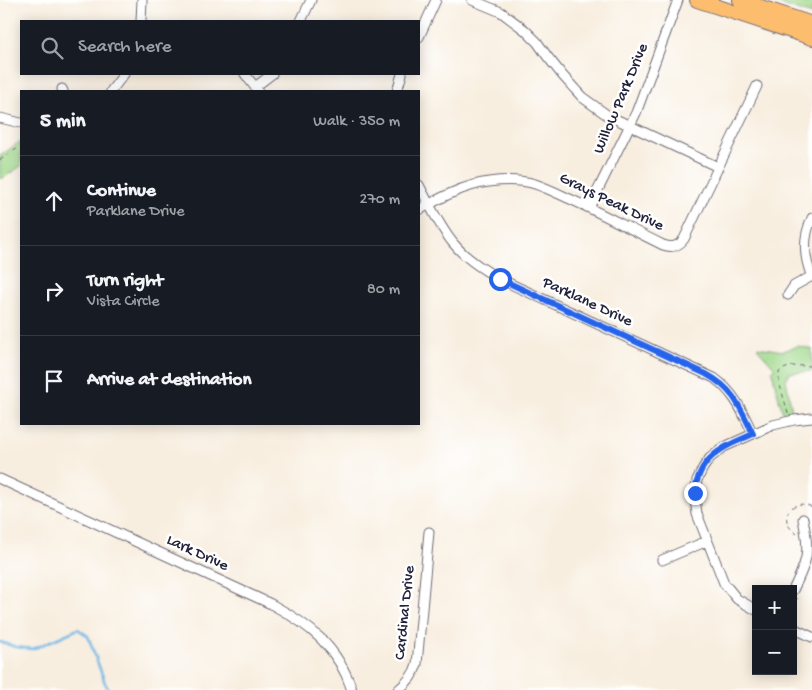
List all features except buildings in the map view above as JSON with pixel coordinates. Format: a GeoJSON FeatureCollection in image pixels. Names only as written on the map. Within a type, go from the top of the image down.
{"type":"FeatureCollection","features":[{"type":"Feature","properties":{"kind":"main road"},"geometry":{"type":"LineString","coordinates":[[697,0],[812,38]]}},
{"type":"Feature","properties":{"kind":"main road"},"geometry":{"type":"LineString","coordinates":[[740,0],[812,24]]}},
{"type":"Feature","properties":{"kind":"street"},"geometry":{"type":"LineString","coordinates":[[141,20],[142,0]]}},
{"type":"Feature","properties":{"kind":"street"},"geometry":{"type":"LineString","coordinates":[[301,20],[311,0]]}},
{"type":"Feature","properties":{"kind":"street"},"geometry":{"type":"LineString","coordinates":[[420,35],[436,0]]}},
{"type":"Feature","properties":{"kind":"street"},"geometry":{"type":"LineString","coordinates":[[472,0],[501,12],[526,30],[582,97],[608,115],[718,167]]}},
{"type":"Feature","properties":{"kind":"street","name":"Willow Park Drive"},"geometry":{"type":"LineString","coordinates":[[589,208],[646,88],[678,0]]}},
{"type":"Feature","properties":{"kind":"street"},"geometry":{"type":"LineString","coordinates":[[111,90],[123,75]]}},
{"type":"Feature","properties":{"kind":"street"},"geometry":{"type":"LineString","coordinates":[[246,75],[257,89],[271,75]]}},
{"type":"Feature","properties":{"kind":"street"},"geometry":{"type":"LineString","coordinates":[[397,90],[402,75]]}},
{"type":"Feature","properties":{"kind":"street","name":"Grays Peak Drive"},"geometry":{"type":"LineString","coordinates":[[420,209],[448,195],[478,184],[505,181],[533,184],[589,208],[663,245],[676,246],[684,239],[757,86]]}},
{"type":"Feature","properties":{"kind":"street"},"geometry":{"type":"LineString","coordinates":[[0,118],[20,123]]}},
{"type":"Feature","properties":{"kind":"street","name":"Parklane Drive"},"geometry":{"type":"LineString","coordinates":[[420,187],[453,244],[487,272],[720,382],[735,398],[753,434]]}},
{"type":"Feature","properties":{"kind":"street"},"geometry":{"type":"LineString","coordinates":[[788,295],[794,286],[812,277],[807,263],[805,245],[812,218]]}},
{"type":"Feature","properties":{"kind":"street"},"geometry":{"type":"LineString","coordinates":[[752,608],[736,599],[729,590],[707,541],[695,506],[695,489],[699,476],[706,464],[724,447],[772,425],[812,418]]}},
{"type":"Feature","properties":{"kind":"street","name":"Lark Drive"},"geometry":{"type":"LineString","coordinates":[[0,480],[262,600],[295,618],[312,630],[334,653],[345,671],[352,690]]}},
{"type":"Feature","properties":{"kind":"street"},"geometry":{"type":"LineString","coordinates":[[796,585],[805,566],[807,556],[807,540],[803,519]]}},
{"type":"Feature","properties":{"kind":"street","name":"Cardinal Drive"},"geometry":{"type":"LineString","coordinates":[[398,690],[410,679],[415,672],[417,664],[429,532]]}},
{"type":"Feature","properties":{"kind":"street"},"geometry":{"type":"LineString","coordinates":[[662,560],[707,541]]}},
{"type":"Feature","properties":{"kind":"street"},"geometry":{"type":"LineString","coordinates":[[797,630],[812,637]]}},
{"type":"Feature","properties":{"kind":"path"},"geometry":{"type":"LineString","coordinates":[[0,160],[20,147]]}},
{"type":"Feature","properties":{"kind":"path"},"geometry":{"type":"LineString","coordinates":[[788,413],[779,382],[779,372],[787,367],[812,366]]}},
{"type":"Feature","properties":{"kind":"path"},"geometry":{"type":"LineString","coordinates":[[799,536],[789,528],[788,515],[792,508],[799,505],[806,504],[812,507]]}},
{"type":"Feature","properties":{"kind":"green space"},"geometry":{"type":"Polygon","coordinates":[[[768,0],[812,0],[812,15],[768,0]]]}},
{"type":"Feature","properties":{"kind":"green space"},"geometry":{"type":"Polygon","coordinates":[[[20,142],[20,167],[3,178],[0,178],[0,156],[20,142]]]}},
{"type":"Feature","properties":{"kind":"green space"},"geometry":{"type":"Polygon","coordinates":[[[798,346],[812,349],[812,371],[789,373],[786,379],[792,411],[783,414],[772,372],[775,368],[757,348],[783,351],[798,346]]]}},
{"type":"Feature","properties":{"kind":"waterway"},"geometry":{"type":"LineString","coordinates":[[0,642],[16,647],[33,649],[78,629],[88,636],[109,690]]}},
{"type":"Feature","properties":{"kind":"route"},"geometry":{"type":"LineString","coordinates":[[500,279],[706,374],[720,382],[732,394],[753,434],[720,449],[713,455],[699,476],[695,493]]}}]}
